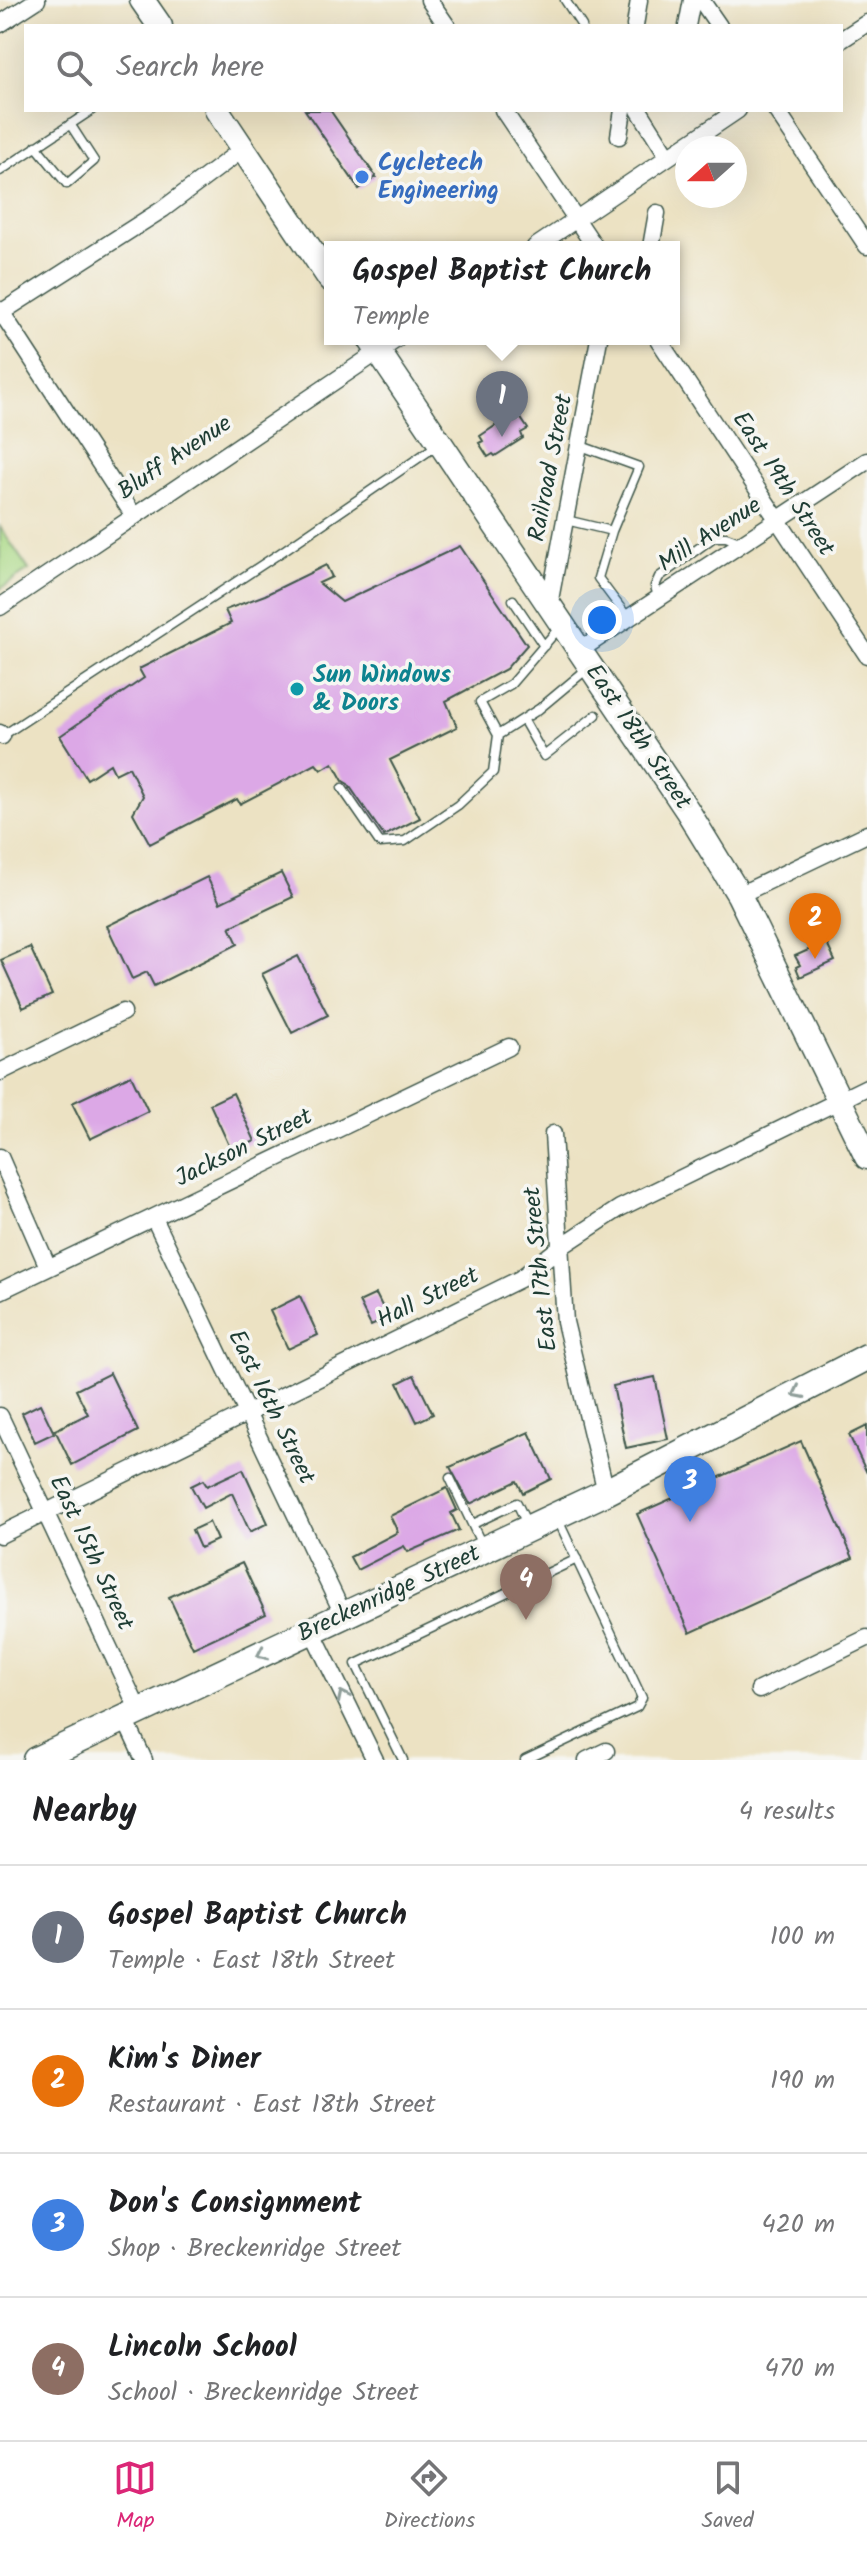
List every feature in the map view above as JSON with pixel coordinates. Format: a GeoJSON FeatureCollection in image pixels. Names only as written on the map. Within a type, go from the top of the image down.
{"type":"FeatureCollection","features":[{"type":"Feature","properties":{"kind":"main road","name":"Breckenridge Street"},"geometry":{"type":"LineString","coordinates":[[36,1760],[606,1492],[867,1357]]}},
{"type":"Feature","properties":{"kind":"street"},"geometry":{"type":"LineString","coordinates":[[0,24],[37,0]]}},
{"type":"Feature","properties":{"kind":"street"},"geometry":{"type":"LineString","coordinates":[[142,0],[159,24]]}},
{"type":"Feature","properties":{"kind":"street"},"geometry":{"type":"LineString","coordinates":[[429,0],[446,24]]}},
{"type":"Feature","properties":{"kind":"street"},"geometry":{"type":"LineString","coordinates":[[635,24],[639,0]]}},
{"type":"Feature","properties":{"kind":"street"},"geometry":{"type":"LineString","coordinates":[[687,24],[692,0]]}},
{"type":"Feature","properties":{"kind":"street"},"geometry":{"type":"LineString","coordinates":[[701,0],[718,24]]}},
{"type":"Feature","properties":{"kind":"street"},"geometry":{"type":"LineString","coordinates":[[843,39],[867,23]]}},
{"type":"Feature","properties":{"kind":"street"},"geometry":{"type":"LineString","coordinates":[[218,112],[324,270]]}},
{"type":"Feature","properties":{"kind":"street"},"geometry":{"type":"LineString","coordinates":[[504,112],[591,241]]}},
{"type":"Feature","properties":{"kind":"street"},"geometry":{"type":"LineString","coordinates":[[619,136],[623,112]]}},
{"type":"Feature","properties":{"kind":"street"},"geometry":{"type":"LineString","coordinates":[[640,112],[668,156]]}},
{"type":"Feature","properties":{"kind":"street"},"geometry":{"type":"LineString","coordinates":[[544,241],[735,112]]}},
{"type":"Feature","properties":{"kind":"street"},"geometry":{"type":"LineString","coordinates":[[777,112],[867,246]]}},
{"type":"Feature","properties":{"kind":"street"},"geometry":{"type":"LineString","coordinates":[[134,516],[1,311],[163,209],[243,149]]}},
{"type":"Feature","properties":{"kind":"street"},"geometry":{"type":"LineString","coordinates":[[652,241],[657,213]]}},
{"type":"Feature","properties":{"kind":"street","name":"Bluff Avenue"},"geometry":{"type":"LineString","coordinates":[[0,607],[379,345]]}},
{"type":"Feature","properties":{"kind":"street","name":"East 18th Street"},"geometry":{"type":"LineString","coordinates":[[383,345],[440,443],[687,810],[739,895],[867,1157]]}},
{"type":"Feature","properties":{"kind":"street","name":"Railroad Street"},"geometry":{"type":"LineString","coordinates":[[556,615],[566,520],[598,345]]}},
{"type":"Feature","properties":{"kind":"street","name":"East 19th Street"},"geometry":{"type":"LineString","coordinates":[[662,345],[867,655]]}},
{"type":"Feature","properties":{"kind":"street","name":"Mill Avenue"},"geometry":{"type":"LineString","coordinates":[[585,658],[628,618],[867,461]]}},
{"type":"Feature","properties":{"kind":"street"},"geometry":{"type":"LineString","coordinates":[[739,895],[867,834]]}},
{"type":"Feature","properties":{"kind":"street"},"geometry":{"type":"LineString","coordinates":[[0,1072],[123,1012]]}},
{"type":"Feature","properties":{"kind":"street","name":"Jackson Street"},"geometry":{"type":"LineString","coordinates":[[0,1291],[509,1047]]}},
{"type":"Feature","properties":{"kind":"street","name":"Hall Street"},"geometry":{"type":"LineString","coordinates":[[0,1535],[520,1279],[559,1248],[620,1208],[867,1087]]}},
{"type":"Feature","properties":{"kind":"street","name":"East 17th Street"},"geometry":{"type":"LineString","coordinates":[[553,1134],[565,1322],[606,1492]]}},
{"type":"Feature","properties":{"kind":"street"},"geometry":{"type":"LineString","coordinates":[[0,1157],[48,1267]]}},
{"type":"Feature","properties":{"kind":"street","name":"East 16th Street"},"geometry":{"type":"LineString","coordinates":[[154,1218],[344,1616]]}},
{"type":"Feature","properties":{"kind":"street","name":"East 15th Street"},"geometry":{"type":"LineString","coordinates":[[0,1416],[46,1512],[132,1714],[144,1760]]}},
{"type":"Feature","properties":{"kind":"street"},"geometry":{"type":"LineString","coordinates":[[312,1631],[375,1760]]}},
{"type":"Feature","properties":{"kind":"street"},"geometry":{"type":"LineString","coordinates":[[759,1690],[867,1638]]}},
{"type":"Feature","properties":{"kind":"street"},"geometry":{"type":"LineString","coordinates":[[587,1760],[606,1751]]}},
{"type":"Feature","properties":{"kind":"lane"},"geometry":{"type":"LineString","coordinates":[[565,0],[581,24]]}},
{"type":"Feature","properties":{"kind":"lane"},"geometry":{"type":"LineString","coordinates":[[0,171],[89,112]]}},
{"type":"Feature","properties":{"kind":"lane"},"geometry":{"type":"LineString","coordinates":[[36,146],[67,184],[94,161],[70,124]]}},
{"type":"Feature","properties":{"kind":"lane"},"geometry":{"type":"LineString","coordinates":[[1,734],[280,553],[440,443]]}},
{"type":"Feature","properties":{"kind":"lane"},"geometry":{"type":"LineString","coordinates":[[581,446],[639,467],[612,531],[598,578],[628,618]]}},
{"type":"Feature","properties":{"kind":"lane"},"geometry":{"type":"LineString","coordinates":[[566,520],[612,531]]}},
{"type":"Feature","properties":{"kind":"lane"},"geometry":{"type":"LineString","coordinates":[[513,600],[544,646]]}},
{"type":"Feature","properties":{"kind":"lane"},"geometry":{"type":"LineString","coordinates":[[342,788],[380,843],[405,841],[458,805],[493,772],[498,735],[480,702],[511,684],[544,646],[556,615]]}},
{"type":"Feature","properties":{"kind":"lane"},"geometry":{"type":"LineString","coordinates":[[498,735],[523,719],[585,658]]}},
{"type":"Feature","properties":{"kind":"lane"},"geometry":{"type":"LineString","coordinates":[[523,719],[544,756],[596,715]]}},
{"type":"Feature","properties":{"kind":"lane"},"geometry":{"type":"LineString","coordinates":[[450,1478],[484,1549]]}},
{"type":"Feature","properties":{"kind":"lane"},"geometry":{"type":"LineString","coordinates":[[473,1524],[517,1503],[529,1528]]}},
{"type":"Feature","properties":{"kind":"lane"},"geometry":{"type":"LineString","coordinates":[[525,1760],[540,1757],[637,1707],[642,1698],[556,1515]]}},
{"type":"Feature","properties":{"kind":"lane"},"geometry":{"type":"LineString","coordinates":[[403,1760],[356,1664],[577,1559]]}},
{"type":"Feature","properties":{"kind":"green space"},"geometry":{"type":"Polygon","coordinates":[[[0,527],[29,570],[0,589],[0,527]]]}},
{"type":"Feature","properties":{"kind":"building"},"geometry":{"type":"Polygon","coordinates":[[[306,112],[331,112],[376,177],[359,189],[306,112]]]}},
{"type":"Feature","properties":{"kind":"building"},"geometry":{"type":"Polygon","coordinates":[[[510,416],[514,422],[520,417],[528,429],[521,433],[523,438],[495,456],[488,457],[479,443],[483,441],[480,436],[510,416]]]}},
{"type":"Feature","properties":{"kind":"building","name":"Sun Windows & Doors"},"geometry":{"type":"Polygon","coordinates":[[[460,546],[527,645],[506,669],[446,701],[457,727],[390,760],[420,818],[384,836],[333,763],[321,770],[316,764],[240,804],[237,799],[150,844],[133,813],[143,796],[129,767],[115,774],[110,764],[87,779],[60,736],[144,678],[139,669],[231,623],[225,610],[265,595],[326,565],[332,577],[319,583],[342,602],[460,546]]]}},
{"type":"Feature","properties":{"kind":"building"},"geometry":{"type":"Polygon","coordinates":[[[281,873],[293,897],[230,927],[238,944],[154,986],[147,972],[132,979],[107,926],[207,877],[220,903],[281,873]]]}},
{"type":"Feature","properties":{"kind":"building"},"geometry":{"type":"Polygon","coordinates":[[[826,942],[835,961],[800,977],[796,967],[800,965],[795,956],[826,942]]]}},
{"type":"Feature","properties":{"kind":"building"},"geometry":{"type":"Polygon","coordinates":[[[30,947],[52,995],[23,1008],[1,960],[30,947]]]}},
{"type":"Feature","properties":{"kind":"building"},"geometry":{"type":"Polygon","coordinates":[[[298,956],[328,1015],[292,1033],[262,974],[298,956]]]}},
{"type":"Feature","properties":{"kind":"building"},"geometry":{"type":"Polygon","coordinates":[[[131,1075],[148,1111],[90,1139],[72,1103],[131,1075]]]}},
{"type":"Feature","properties":{"kind":"building"},"geometry":{"type":"Polygon","coordinates":[[[233,1093],[255,1141],[232,1152],[210,1104],[233,1093]]]}},
{"type":"Feature","properties":{"kind":"building"},"geometry":{"type":"Polygon","coordinates":[[[376,1294],[388,1318],[371,1326],[359,1302],[376,1294]]]}},
{"type":"Feature","properties":{"kind":"building"},"geometry":{"type":"Polygon","coordinates":[[[300,1296],[318,1335],[288,1349],[270,1311],[300,1296]]]}},
{"type":"Feature","properties":{"kind":"building"},"geometry":{"type":"Polygon","coordinates":[[[110,1373],[138,1431],[72,1465],[55,1430],[88,1414],[76,1390],[110,1373]]]}},
{"type":"Feature","properties":{"kind":"building"},"geometry":{"type":"Polygon","coordinates":[[[414,1375],[433,1414],[417,1422],[398,1383],[414,1375]]]}},
{"type":"Feature","properties":{"kind":"building"},"geometry":{"type":"Polygon","coordinates":[[[655,1377],[668,1439],[626,1448],[613,1386],[655,1377]]]}},
{"type":"Feature","properties":{"kind":"building"},"geometry":{"type":"Polygon","coordinates":[[[40,1404],[54,1433],[35,1442],[22,1413],[40,1404]]]}},
{"type":"Feature","properties":{"kind":"building"},"geometry":{"type":"Polygon","coordinates":[[[867,1426],[867,1473],[849,1435],[867,1426]]]}},
{"type":"Feature","properties":{"kind":"building"},"geometry":{"type":"Polygon","coordinates":[[[529,1432],[551,1479],[523,1493],[517,1481],[470,1504],[450,1467],[529,1432]]]}},
{"type":"Feature","properties":{"kind":"building"},"geometry":{"type":"Polygon","coordinates":[[[801,1441],[853,1558],[690,1633],[637,1514],[801,1441]]]}},
{"type":"Feature","properties":{"kind":"building"},"geometry":{"type":"Polygon","coordinates":[[[243,1469],[268,1523],[250,1532],[232,1493],[203,1508],[191,1486],[203,1480],[207,1486],[243,1469]]]}},
{"type":"Feature","properties":{"kind":"building"},"geometry":{"type":"Polygon","coordinates":[[[447,1488],[457,1510],[451,1513],[459,1530],[408,1552],[404,1546],[357,1570],[350,1557],[398,1532],[390,1516],[447,1488]]]}},
{"type":"Feature","properties":{"kind":"building"},"geometry":{"type":"Polygon","coordinates":[[[209,1522],[217,1540],[200,1548],[192,1530],[209,1522]]]}},
{"type":"Feature","properties":{"kind":"building"},"geometry":{"type":"Polygon","coordinates":[[[242,1563],[266,1614],[193,1648],[169,1597],[242,1563]]]}},
{"type":"Feature","properties":{"kind":"place","name":"Cycletech Engineering"},"geometry":{"type":"Point","coordinates":[362,177]}},
{"type":"Feature","properties":{"kind":"place","name":"Gospel Baptist Church"},"geometry":{"type":"Point","coordinates":[502,437]}},
{"type":"Feature","properties":{"kind":"place","name":"Sun Windows & Doors"},"geometry":{"type":"Point","coordinates":[297,689]}},
{"type":"Feature","properties":{"kind":"place","name":"Kim's Diner"},"geometry":{"type":"Point","coordinates":[815,959]}},
{"type":"Feature","properties":{"kind":"place","name":"Don's Consignment"},"geometry":{"type":"Point","coordinates":[690,1522]}},
{"type":"Feature","properties":{"kind":"place","name":"Lincoln School"},"geometry":{"type":"Point","coordinates":[526,1620]}}]}
